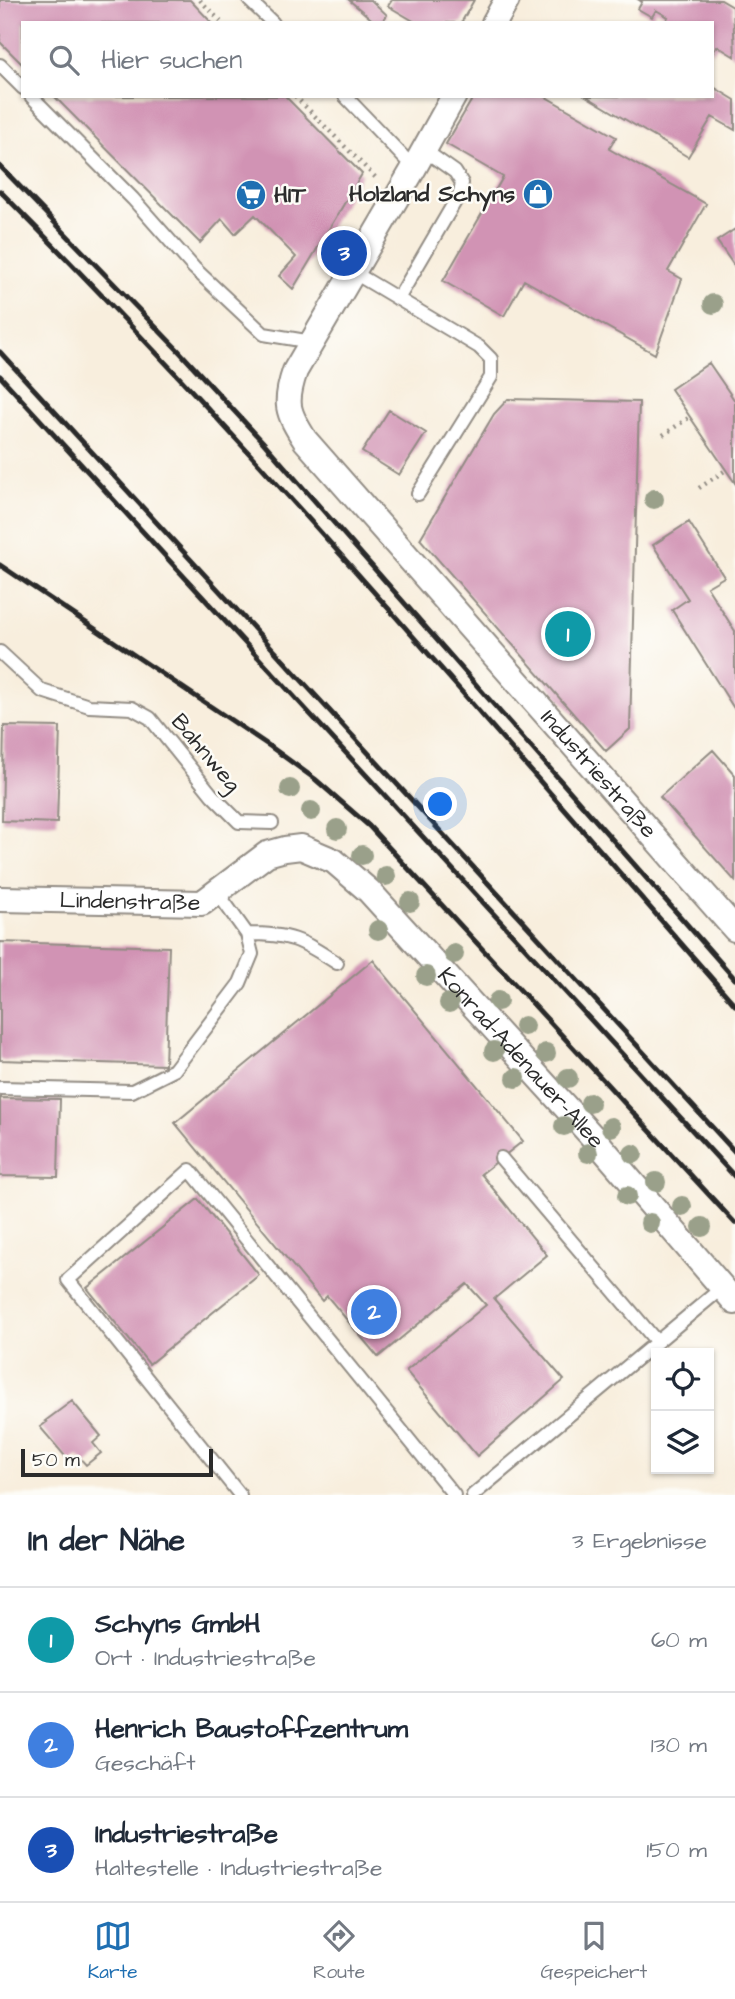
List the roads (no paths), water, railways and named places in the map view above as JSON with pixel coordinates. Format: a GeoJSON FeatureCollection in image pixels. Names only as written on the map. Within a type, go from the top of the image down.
{"type":"FeatureCollection","features":[{"type":"Feature","properties":{"kind":"street"},"geometry":{"type":"LineString","coordinates":[[495,21],[507,0]]}},
{"type":"Feature","properties":{"kind":"street","name":"Industriestraße"},"geometry":{"type":"LineString","coordinates":[[453,98],[295,371],[287,393],[292,420],[305,440],[735,929]]}},
{"type":"Feature","properties":{"kind":"street","name":"Konrad-Adenauer-Allee"},"geometry":{"type":"LineString","coordinates":[[285,849],[301,847],[334,860],[369,891],[591,1135],[729,1295]]}},
{"type":"Feature","properties":{"kind":"street","name":"Lindenstraße"},"geometry":{"type":"LineString","coordinates":[[0,899],[202,903],[267,854],[285,849]]}},
{"type":"Feature","properties":{"kind":"lane"},"geometry":{"type":"LineString","coordinates":[[249,0],[271,21]]}},
{"type":"Feature","properties":{"kind":"lane"},"geometry":{"type":"LineString","coordinates":[[0,65],[21,86]]}},
{"type":"Feature","properties":{"kind":"lane"},"geometry":{"type":"LineString","coordinates":[[33,98],[133,199],[194,268],[264,334],[312,342]]}},
{"type":"Feature","properties":{"kind":"lane"},"geometry":{"type":"LineString","coordinates":[[347,98],[419,159],[455,172],[462,183],[460,193],[398,299]]}},
{"type":"Feature","properties":{"kind":"lane"},"geometry":{"type":"LineString","coordinates":[[353,272],[479,347],[491,359],[491,377],[418,494]]}},
{"type":"Feature","properties":{"kind":"lane","name":"Bahnweg"},"geometry":{"type":"LineString","coordinates":[[0,652],[42,691],[89,706],[132,708],[150,718],[212,795],[239,822],[272,822]]}},
{"type":"Feature","properties":{"kind":"lane"},"geometry":{"type":"LineString","coordinates":[[0,1088],[132,1091],[174,1070],[240,983],[252,954],[247,934],[217,892]]}},
{"type":"Feature","properties":{"kind":"lane"},"geometry":{"type":"LineString","coordinates":[[247,934],[276,934],[304,942],[337,962]]}},
{"type":"Feature","properties":{"kind":"lane"},"geometry":{"type":"LineString","coordinates":[[501,1158],[657,1342]]}},
{"type":"Feature","properties":{"kind":"lane"},"geometry":{"type":"LineString","coordinates":[[240,1495],[68,1280],[190,1170],[454,1495]]}},
{"type":"Feature","properties":{"kind":"lane"},"geometry":{"type":"LineString","coordinates":[[473,1495],[657,1342],[729,1295]]}},
{"type":"Feature","properties":{"kind":"railway"},"geometry":{"type":"LineString","coordinates":[[0,166],[262,441],[735,979]]}},
{"type":"Feature","properties":{"kind":"railway"},"geometry":{"type":"LineString","coordinates":[[0,191],[96,289],[282,490],[735,1005]]}},
{"type":"Feature","properties":{"kind":"railway"},"geometry":{"type":"LineString","coordinates":[[0,352],[735,1152]]}},
{"type":"Feature","properties":{"kind":"railway"},"geometry":{"type":"LineString","coordinates":[[0,376],[735,1177]]}},
{"type":"Feature","properties":{"kind":"railway"},"geometry":{"type":"LineString","coordinates":[[0,565],[271,747],[315,779],[369,826],[735,1223]]}},
{"type":"Feature","properties":{"kind":"place","name":"Holzland Schyns"},"geometry":{"type":"Point","coordinates":[538,194]}},
{"type":"Feature","properties":{"kind":"place","name":"HIT"},"geometry":{"type":"Point","coordinates":[251,195]}},
{"type":"Feature","properties":{"kind":"place","name":"Industriestraße"},"geometry":{"type":"Point","coordinates":[344,253]}},
{"type":"Feature","properties":{"kind":"place","name":"Schyns GmbH"},"geometry":{"type":"Point","coordinates":[568,634]}},
{"type":"Feature","properties":{"kind":"place","name":"Henrich Baustoffzentrum"},"geometry":{"type":"Point","coordinates":[374,1312]}}]}
